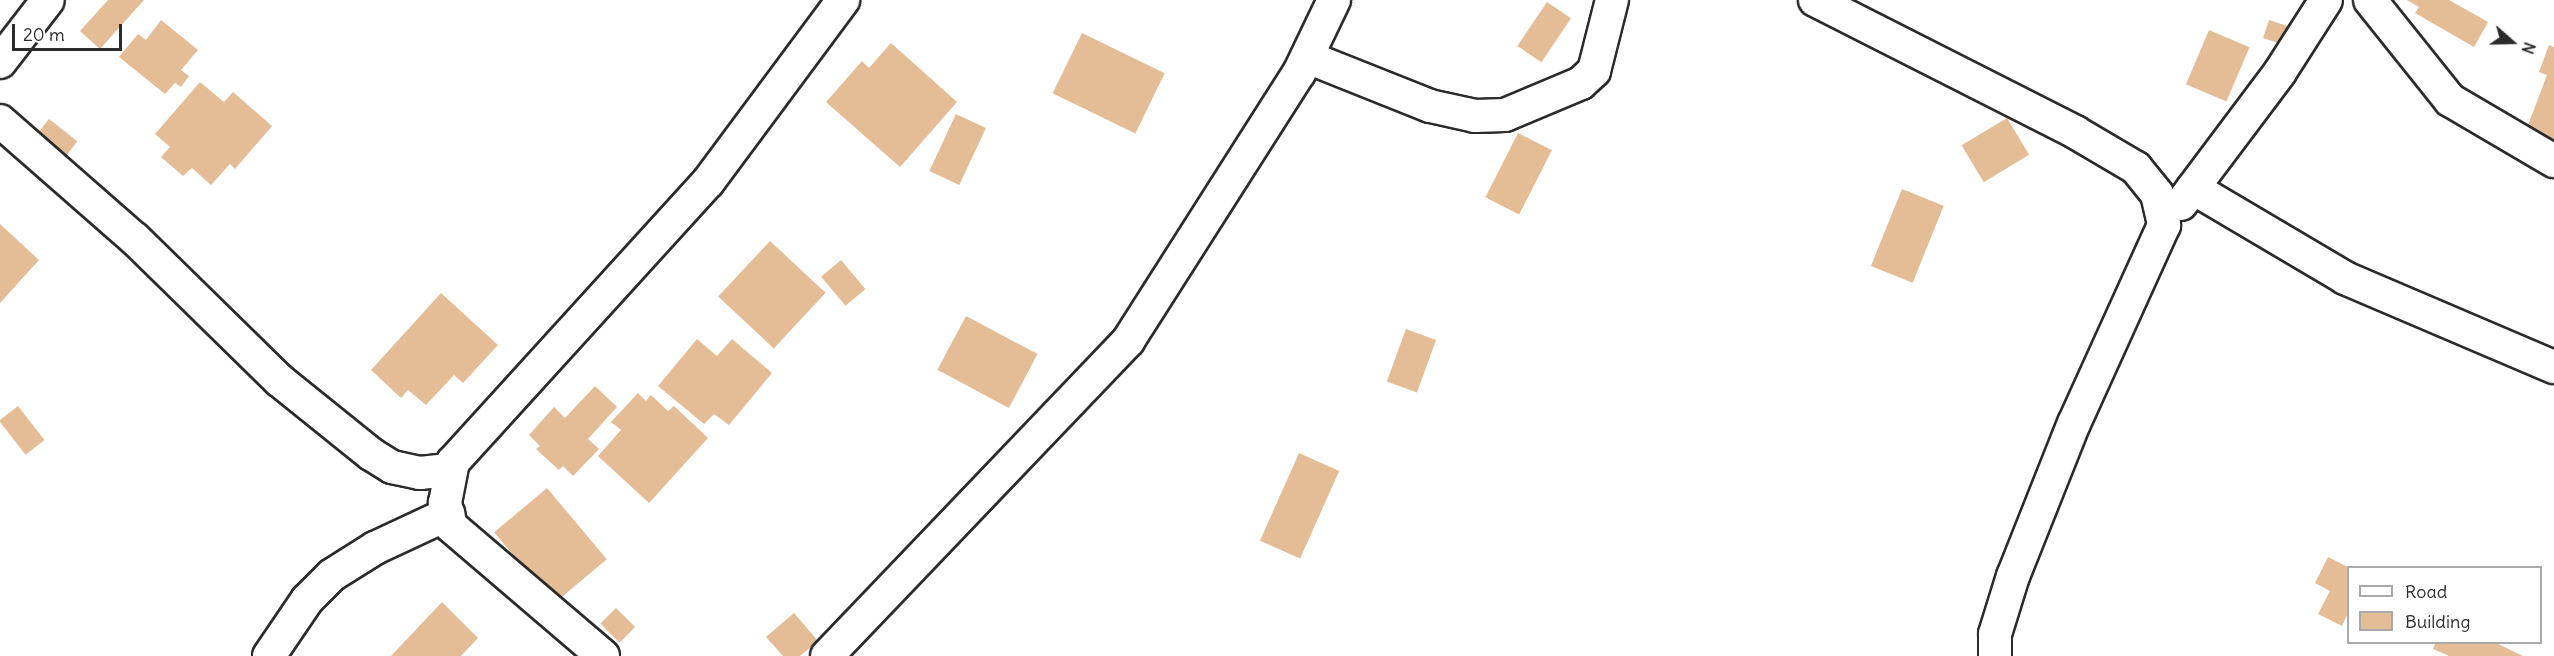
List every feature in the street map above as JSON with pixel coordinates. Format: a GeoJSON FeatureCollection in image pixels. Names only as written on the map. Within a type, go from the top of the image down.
{"type":"FeatureCollection","features":[{"type":"Feature","properties":{"kind":"street"},"geometry":{"type":"LineString","coordinates":[[0,62],[48,0]]}},
{"type":"Feature","properties":{"kind":"street"},"geometry":{"type":"LineString","coordinates":[[603,656],[451,526],[445,503],[453,462],[708,182],[843,0]]}},
{"type":"Feature","properties":{"kind":"street"},"geometry":{"type":"LineString","coordinates":[[827,656],[1128,341],[1212,214],[1307,57],[1334,0]]}},
{"type":"Feature","properties":{"kind":"street"},"geometry":{"type":"LineString","coordinates":[[1307,57],[1430,106],[1475,116],[1505,115],[1581,83],[1594,71],[1612,0]]}},
{"type":"Feature","properties":{"kind":"street"},"geometry":{"type":"LineString","coordinates":[[1815,0],[2074,132],[2136,168],[2157,194],[2163,225]]}},
{"type":"Feature","properties":{"kind":"street"},"geometry":{"type":"LineString","coordinates":[[1989,649],[2013,576],[2074,423],[2163,225],[2280,72],[2326,0]]}},
{"type":"Feature","properties":{"kind":"street"},"geometry":{"type":"LineString","coordinates":[[2370,0],[2450,100],[2554,161]]}},
{"type":"Feature","properties":{"kind":"street"},"geometry":{"type":"LineString","coordinates":[[0,121],[135,239],[279,380],[371,454],[392,467],[420,473],[451,470]]}},
{"type":"Feature","properties":{"kind":"street"},"geometry":{"type":"LineString","coordinates":[[2193,188],[2345,278],[2554,367]]}},
{"type":"Feature","properties":{"kind":"street"},"geometry":{"type":"LineString","coordinates":[[269,656],[307,600],[332,575],[375,548],[448,514]]}},
{"type":"Feature","properties":{"kind":"building"},"geometry":{"type":"Polygon","coordinates":[[[108,0],[144,0],[100,49],[80,31],[108,0]]]}},
{"type":"Feature","properties":{"kind":"building"},"geometry":{"type":"Polygon","coordinates":[[[2407,0],[2449,0],[2488,22],[2474,47],[2415,13],[2419,7],[2407,0]]]}},
{"type":"Feature","properties":{"kind":"building"},"geometry":{"type":"Polygon","coordinates":[[[1547,2],[1571,18],[1541,62],[1517,46],[1547,2]]]}},
{"type":"Feature","properties":{"kind":"building"},"geometry":{"type":"Polygon","coordinates":[[[161,20],[198,50],[181,70],[189,76],[181,87],[175,83],[165,94],[119,57],[138,34],[146,40],[161,20]]]}},
{"type":"Feature","properties":{"kind":"building"},"geometry":{"type":"Polygon","coordinates":[[[2269,20],[2288,26],[2282,44],[2263,38],[2269,20]]]}},
{"type":"Feature","properties":{"kind":"building"},"geometry":{"type":"Polygon","coordinates":[[[2209,30],[2250,47],[2226,102],[2186,84],[2209,30]]]}},
{"type":"Feature","properties":{"kind":"building"},"geometry":{"type":"Polygon","coordinates":[[[1082,33],[1165,73],[1135,134],[1053,93],[1082,33]]]}},
{"type":"Feature","properties":{"kind":"building"},"geometry":{"type":"Polygon","coordinates":[[[891,43],[957,102],[900,167],[826,102],[862,61],[869,68],[891,43]]]}},
{"type":"Feature","properties":{"kind":"building"},"geometry":{"type":"Polygon","coordinates":[[[2549,45],[2554,47],[2554,139],[2527,128],[2547,75],[2539,72],[2549,45]]]}},
{"type":"Feature","properties":{"kind":"building"},"geometry":{"type":"Polygon","coordinates":[[[200,82],[224,102],[233,92],[272,126],[235,169],[230,164],[211,185],[192,168],[183,176],[161,157],[170,147],[155,134],[200,82]]]}},
{"type":"Feature","properties":{"kind":"building"},"geometry":{"type":"Polygon","coordinates":[[[956,114],[986,128],[959,185],[929,171],[956,114]]]}},
{"type":"Feature","properties":{"kind":"building"},"geometry":{"type":"Polygon","coordinates":[[[2007,118],[2029,155],[1984,182],[1962,145],[2007,118]]]}},
{"type":"Feature","properties":{"kind":"building"},"geometry":{"type":"Polygon","coordinates":[[[49,119],[77,141],[60,163],[32,141],[49,119]]]}},
{"type":"Feature","properties":{"kind":"building"},"geometry":{"type":"Polygon","coordinates":[[[1518,133],[1552,150],[1519,214],[1485,197],[1518,133]]]}},
{"type":"Feature","properties":{"kind":"building"},"geometry":{"type":"Polygon","coordinates":[[[1902,189],[1944,206],[1913,283],[1871,266],[1902,189]]]}},
{"type":"Feature","properties":{"kind":"building"},"geometry":{"type":"Polygon","coordinates":[[[0,224],[39,260],[0,303],[0,224]]]}},
{"type":"Feature","properties":{"kind":"building"},"geometry":{"type":"Polygon","coordinates":[[[770,241],[826,293],[774,348],[718,297],[770,241]]]}},
{"type":"Feature","properties":{"kind":"building"},"geometry":{"type":"Polygon","coordinates":[[[841,260],[865,289],[846,306],[821,277],[841,260]]]}},
{"type":"Feature","properties":{"kind":"building"},"geometry":{"type":"Polygon","coordinates":[[[441,293],[498,345],[463,383],[454,375],[426,405],[408,390],[401,398],[371,370],[441,293]]]}},
{"type":"Feature","properties":{"kind":"building"},"geometry":{"type":"Polygon","coordinates":[[[966,316],[1038,354],[1009,408],[937,370],[966,316]]]}},
{"type":"Feature","properties":{"kind":"building"},"geometry":{"type":"Polygon","coordinates":[[[1406,329],[1436,340],[1417,393],[1387,382],[1406,329]]]}},
{"type":"Feature","properties":{"kind":"building"},"geometry":{"type":"Polygon","coordinates":[[[697,339],[717,356],[732,339],[772,373],[729,425],[714,414],[704,424],[658,386],[697,339]]]}},
{"type":"Feature","properties":{"kind":"building"},"geometry":{"type":"Polygon","coordinates":[[[595,386],[617,407],[588,439],[599,449],[573,476],[563,466],[559,470],[536,449],[540,446],[529,435],[554,407],[565,418],[595,386]]]}},
{"type":"Feature","properties":{"kind":"building"},"geometry":{"type":"Polygon","coordinates":[[[638,393],[646,401],[651,395],[668,411],[674,406],[708,438],[649,503],[598,456],[621,430],[611,422],[638,393]]]}},
{"type":"Feature","properties":{"kind":"building"},"geometry":{"type":"Polygon","coordinates":[[[18,406],[44,440],[26,455],[0,422],[18,406]]]}},
{"type":"Feature","properties":{"kind":"building"},"geometry":{"type":"Polygon","coordinates":[[[1299,453],[1339,471],[1300,559],[1260,541],[1299,453]]]}},
{"type":"Feature","properties":{"kind":"building"},"geometry":{"type":"Polygon","coordinates":[[[547,488],[607,559],[554,604],[494,532],[547,488]]]}},
{"type":"Feature","properties":{"kind":"building"},"geometry":{"type":"Polygon","coordinates":[[[2328,557],[2347,566],[2347,615],[2342,626],[2318,614],[2330,591],[2315,583],[2328,557]]]}},
{"type":"Feature","properties":{"kind":"building"},"geometry":{"type":"Polygon","coordinates":[[[442,602],[478,638],[461,656],[391,656],[442,602]]]}},
{"type":"Feature","properties":{"kind":"building"},"geometry":{"type":"Polygon","coordinates":[[[616,608],[635,627],[620,643],[600,624],[616,608]]]}},
{"type":"Feature","properties":{"kind":"building"},"geometry":{"type":"Polygon","coordinates":[[[794,613],[818,641],[800,656],[783,656],[766,637],[794,613]]]}},
{"type":"Feature","properties":{"kind":"building"},"geometry":{"type":"Polygon","coordinates":[[[2435,644],[2498,644],[2523,656],[2449,656],[2433,649],[2435,644]]]}}]}
